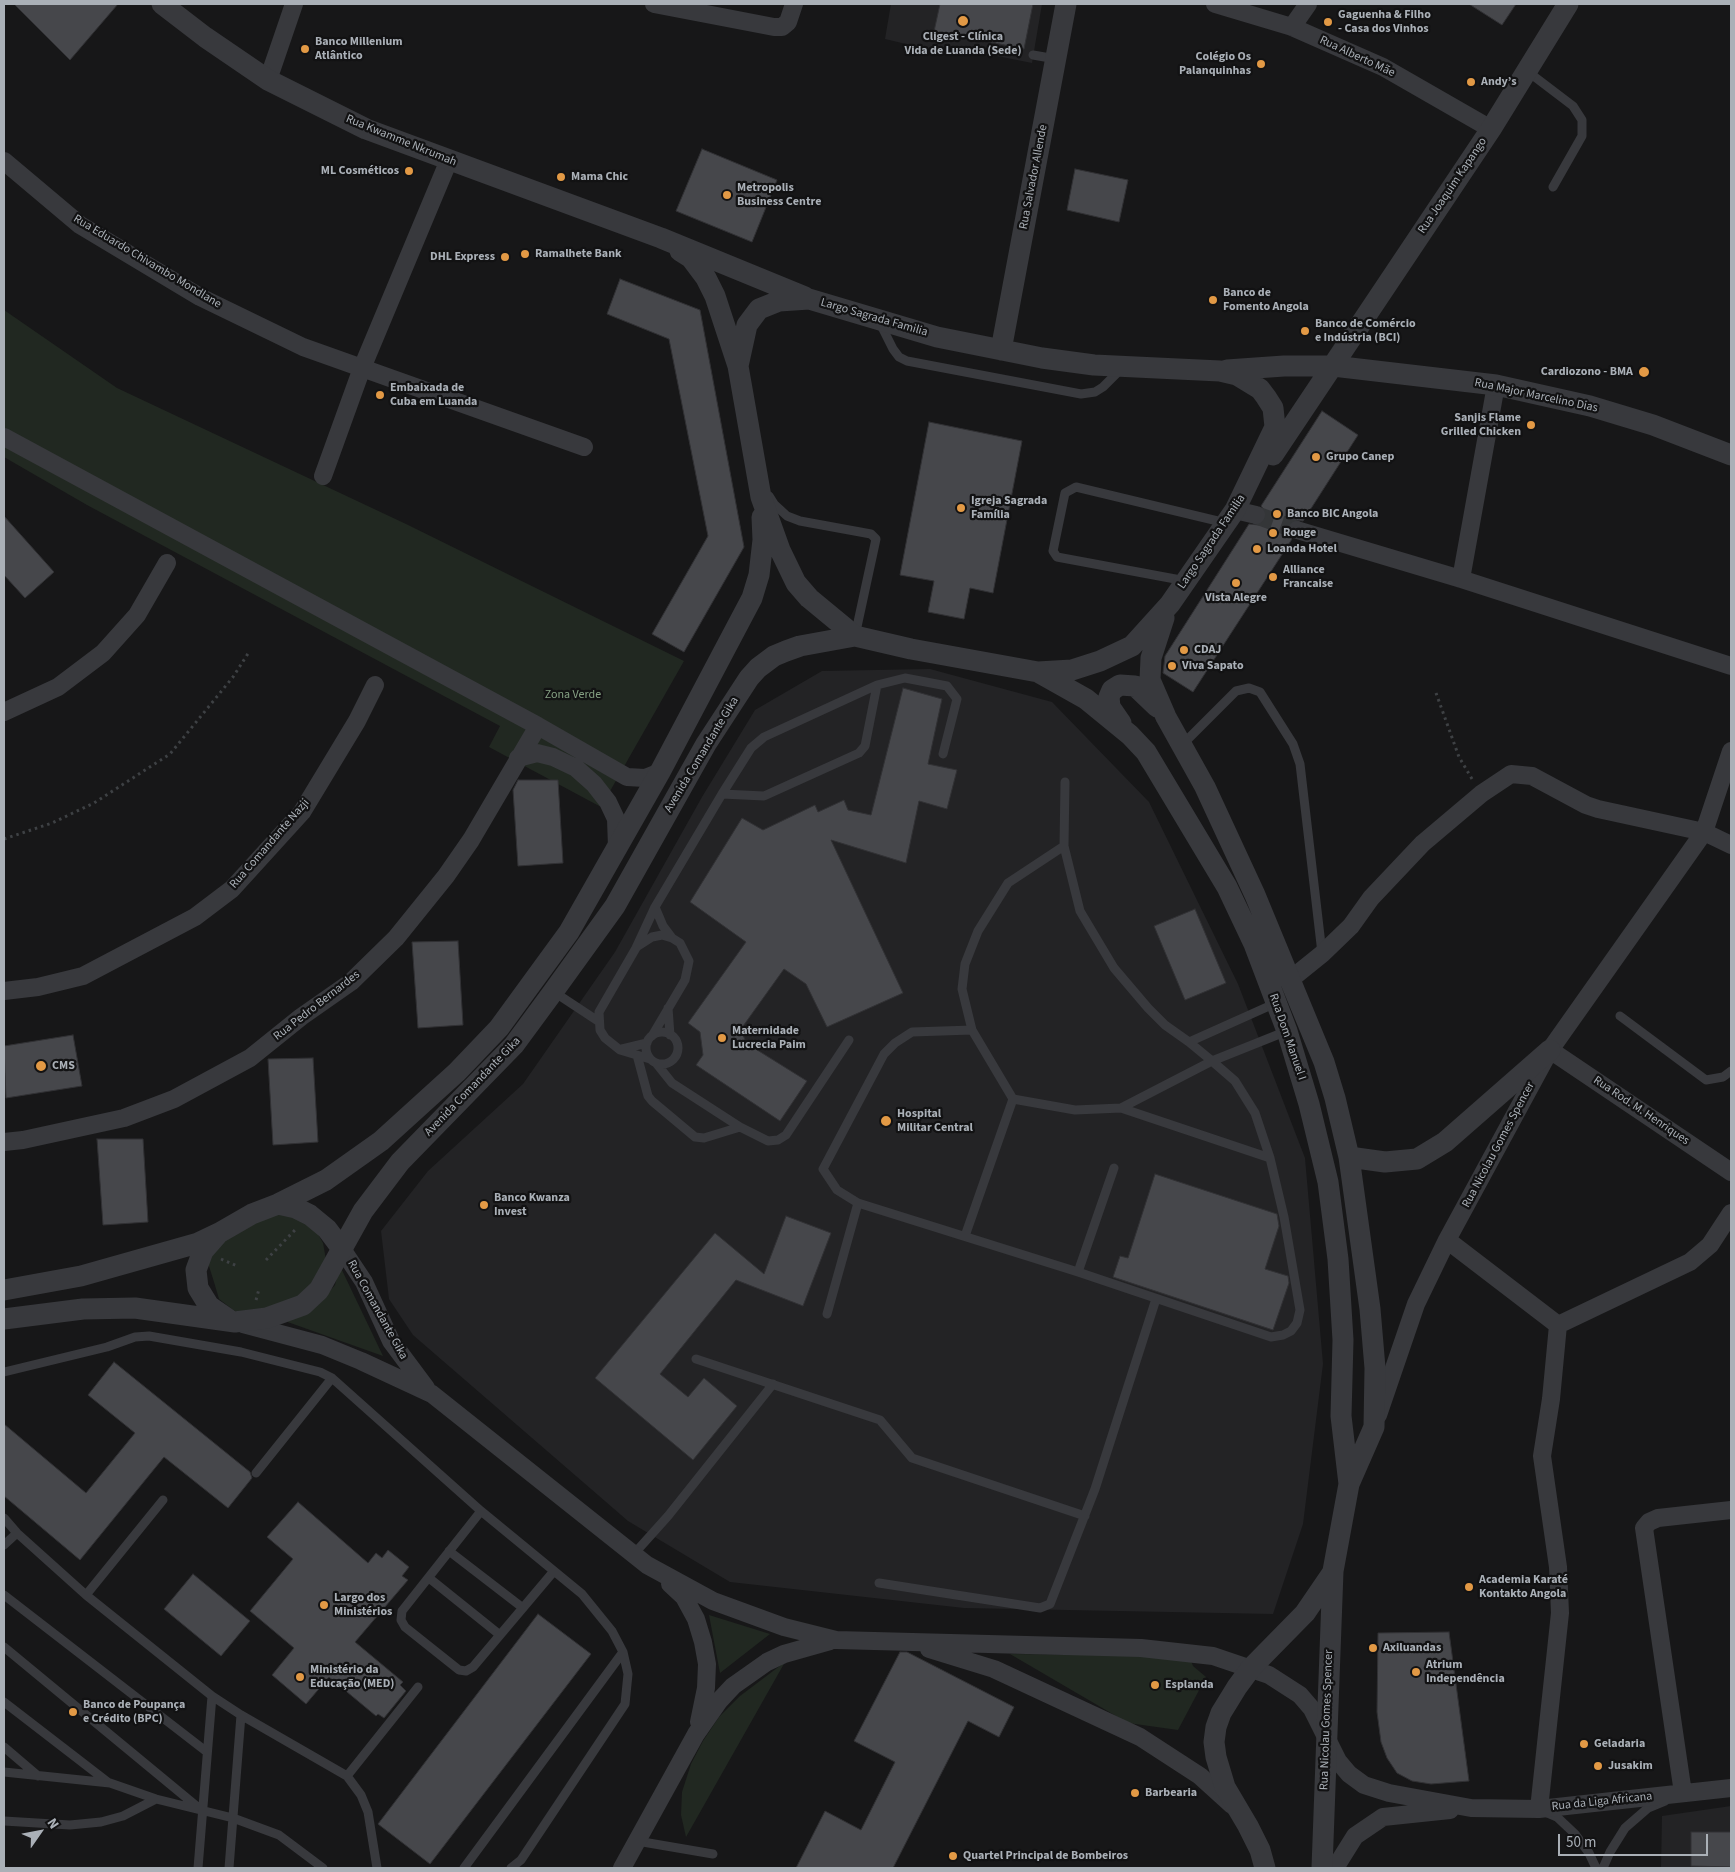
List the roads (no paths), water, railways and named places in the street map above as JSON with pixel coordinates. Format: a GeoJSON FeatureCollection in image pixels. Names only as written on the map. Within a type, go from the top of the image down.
{"type":"FeatureCollection","features":[{"type":"Feature","properties":{"kind":"street","name":"Rua Kwamme Nkrumah"},"geometry":{"type":"LineString","coordinates":[[162,4],[205,37],[268,80],[366,129],[661,238],[809,299]]}},
{"type":"Feature","properties":{"kind":"street"},"geometry":{"type":"LineString","coordinates":[[268,80],[294,4]]}},
{"type":"Feature","properties":{"kind":"street"},"geometry":{"type":"LineString","coordinates":[[654,4],[774,27],[782,26],[788,22],[794,4]]}},
{"type":"Feature","properties":{"kind":"street","name":"Rua Salvador Allende"},"geometry":{"type":"LineString","coordinates":[[1001,350],[1066,4]]}},
{"type":"Feature","properties":{"kind":"street","name":"Rua Alberto Mãe"},"geometry":{"type":"LineString","coordinates":[[1214,4],[1292,27],[1383,67],[1491,129]]}},
{"type":"Feature","properties":{"kind":"street"},"geometry":{"type":"LineString","coordinates":[[1292,27],[1308,4]]}},
{"type":"Feature","properties":{"kind":"street","name":"Rua Joaquim Kapango"},"geometry":{"type":"LineString","coordinates":[[1235,509],[1334,366],[1491,129],[1568,4]]}},
{"type":"Feature","properties":{"kind":"street"},"geometry":{"type":"LineString","coordinates":[[323,476],[362,368],[449,160]]}},
{"type":"Feature","properties":{"kind":"street","name":"Rua Eduardo Chivambo Mondlane"},"geometry":{"type":"LineString","coordinates":[[4,161],[80,225],[200,297],[302,347],[584,447]]}},
{"type":"Feature","properties":{"kind":"street","name":"Rua Kwamme Nkrumah"},"geometry":{"type":"LineString","coordinates":[[661,238],[692,258],[706,278],[715,296],[738,366]]}},
{"type":"Feature","properties":{"kind":"street","name":"Largo Sagrada Familia"},"geometry":{"type":"LineString","coordinates":[[809,299],[937,337],[1001,350],[1094,365],[1220,370],[1237,375],[1260,388],[1273,408],[1275,427],[1235,509],[1170,604],[1132,646],[1100,661],[1072,670],[1038,672],[911,649],[855,636],[825,612],[796,583],[780,550],[760,487],[738,366],[747,325],[759,309],[780,301],[809,299]]}},
{"type":"Feature","properties":{"kind":"street","name":"Rua Major Marcelino Dias"},"geometry":{"type":"LineString","coordinates":[[1220,370],[1284,366],[1334,366],[1496,385],[1590,406],[1653,425],[1731,455]]}},
{"type":"Feature","properties":{"kind":"street"},"geometry":{"type":"LineString","coordinates":[[1461,579],[1496,385]]}},
{"type":"Feature","properties":{"kind":"street"},"geometry":{"type":"LineString","coordinates":[[4,437],[538,726],[627,777],[645,778],[660,772]]}},
{"type":"Feature","properties":{"kind":"street","name":"Avenida Comandante Gika"},"geometry":{"type":"LineString","coordinates":[[4,1319],[83,1309],[135,1308],[235,1322],[267,1318],[303,1306],[319,1290],[363,1211],[400,1162],[514,1046],[569,932],[660,772],[752,598],[759,574],[763,540],[760,487]]}},
{"type":"Feature","properties":{"kind":"street"},"geometry":{"type":"LineString","coordinates":[[1235,509],[1256,515]]}},
{"type":"Feature","properties":{"kind":"street"},"geometry":{"type":"LineString","coordinates":[[1297,530],[1461,579],[1731,666]]}},
{"type":"Feature","properties":{"kind":"street"},"geometry":{"type":"LineString","coordinates":[[4,712],[58,687],[104,653],[137,615],[167,563]]}},
{"type":"Feature","properties":{"kind":"street","name":"Rua Dom Manuel I"},"geometry":{"type":"LineString","coordinates":[[1170,604],[1151,658],[1150,680],[1166,717],[1205,787],[1251,886],[1324,1062],[1335,1098],[1349,1157],[1370,1309],[1375,1368],[1374,1427]]}},
{"type":"Feature","properties":{"kind":"street","name":"Avenida Comandante Gika"},"geometry":{"type":"LineString","coordinates":[[4,1290],[81,1276],[198,1243],[252,1214],[278,1204],[326,1180],[381,1141],[457,1072],[544,985],[615,906],[706,744],[749,678],[758,668],[774,656],[800,646],[855,636]]}},
{"type":"Feature","properties":{"kind":"street","name":"Rua Dom Manuel I"},"geometry":{"type":"LineString","coordinates":[[1038,672],[1086,699],[1130,734],[1146,752],[1227,887],[1254,944],[1287,1031],[1309,1104],[1328,1182],[1338,1259],[1343,1340],[1341,1416],[1349,1484]]}},
{"type":"Feature","properties":{"kind":"street","name":"Rua Comandante Nazji"},"geometry":{"type":"LineString","coordinates":[[4,991],[38,987],[83,976],[195,918],[232,889],[302,812],[338,756],[375,685]]}},
{"type":"Feature","properties":{"kind":"street"},"geometry":{"type":"LineString","coordinates":[[1130,734],[1110,706],[1109,697],[1112,690],[1120,685],[1135,686],[1166,717]]}},
{"type":"Feature","properties":{"kind":"street","name":"Rua Pedro Bernardes"},"geometry":{"type":"LineString","coordinates":[[4,1142],[23,1140],[124,1118],[174,1099],[250,1058],[351,982],[396,938],[471,840],[538,726]]}},
{"type":"Feature","properties":{"kind":"street","name":"Rua Nicolau Gomes Spencer"},"geometry":{"type":"LineString","coordinates":[[1322,1868],[1333,1572],[1349,1484],[1374,1427],[1416,1304],[1447,1240],[1550,1050],[1704,832],[1731,751]]}},
{"type":"Feature","properties":{"kind":"street"},"geometry":{"type":"LineString","coordinates":[[518,758],[537,753],[553,757],[576,768],[608,802],[616,819],[617,847]]}},
{"type":"Feature","properties":{"kind":"street"},"geometry":{"type":"LineString","coordinates":[[1291,979],[1322,954],[1351,926],[1371,898],[1423,843],[1481,794],[1511,774],[1532,776],[1586,805],[1598,809],[1704,832],[1731,845]]}},
{"type":"Feature","properties":{"kind":"street"},"geometry":{"type":"LineString","coordinates":[[1349,1157],[1385,1162],[1417,1159],[1446,1142],[1550,1050]]}},
{"type":"Feature","properties":{"kind":"street","name":"Rua Rod. M. Henriques"},"geometry":{"type":"LineString","coordinates":[[1550,1050],[1731,1172]]}},
{"type":"Feature","properties":{"kind":"street"},"geometry":{"type":"LineString","coordinates":[[278,1204],[296,1208],[310,1215],[327,1229],[342,1249]]}},
{"type":"Feature","properties":{"kind":"street"},"geometry":{"type":"LineString","coordinates":[[1558,1325],[1690,1262],[1710,1245],[1731,1213]]}},
{"type":"Feature","properties":{"kind":"street"},"geometry":{"type":"LineString","coordinates":[[219,1233],[203,1251],[196,1270],[198,1288],[209,1306],[235,1322],[322,1345],[432,1394],[640,1560],[684,1598],[696,1619],[707,1664],[703,1712],[696,1734]]}},
{"type":"Feature","properties":{"kind":"street"},"geometry":{"type":"LineString","coordinates":[[1447,1240],[1558,1325]]}},
{"type":"Feature","properties":{"kind":"street","name":"Rua Comandante Gika"},"geometry":{"type":"LineString","coordinates":[[342,1249],[364,1282],[391,1341],[416,1378],[432,1394]]}},
{"type":"Feature","properties":{"kind":"street"},"geometry":{"type":"LineString","coordinates":[[1539,1809],[1560,1613],[1558,1567],[1542,1456],[1551,1399],[1558,1325]]}},
{"type":"Feature","properties":{"kind":"street"},"geometry":{"type":"LineString","coordinates":[[1683,1793],[1644,1528],[1649,1522],[1658,1518],[1731,1510]]}},
{"type":"Feature","properties":{"kind":"street"},"geometry":{"type":"LineString","coordinates":[[640,1560],[713,1601],[760,1620],[836,1640],[904,1642],[994,1669],[1140,1737],[1200,1776],[1235,1807]]}},
{"type":"Feature","properties":{"kind":"street","name":"Rua Nicolau Gomes Spencer"},"geometry":{"type":"LineString","coordinates":[[1265,1868],[1260,1850],[1225,1786],[1214,1742],[1216,1727],[1221,1713],[1251,1668],[1305,1613],[1333,1572]]}},
{"type":"Feature","properties":{"kind":"street"},"geometry":{"type":"LineString","coordinates":[[622,1868],[696,1734],[720,1701],[750,1674],[784,1654],[836,1640]]}},
{"type":"Feature","properties":{"kind":"street","name":"Rua da Liga Africana"},"geometry":{"type":"LineString","coordinates":[[904,1642],[1167,1650],[1213,1656],[1269,1675],[1300,1696],[1312,1709],[1338,1761],[1349,1774],[1364,1785],[1389,1793],[1472,1808]]}},
{"type":"Feature","properties":{"kind":"street","name":"Rua da Liga Africana"},"geometry":{"type":"LineString","coordinates":[[1335,1868],[1355,1836],[1383,1817],[1472,1808],[1539,1809],[1731,1788]]}},
{"type":"Feature","properties":{"kind":"lane"},"geometry":{"type":"LineString","coordinates":[[1033,54],[1056,59]]}},
{"type":"Feature","properties":{"kind":"lane"},"geometry":{"type":"LineString","coordinates":[[1527,71],[1573,106],[1582,120],[1582,136],[1553,187]]}},
{"type":"Feature","properties":{"kind":"lane"},"geometry":{"type":"LineString","coordinates":[[878,320],[893,349],[899,357],[907,362],[1081,394],[1095,392],[1103,387],[1124,367]]}},
{"type":"Feature","properties":{"kind":"lane"},"geometry":{"type":"LineString","coordinates":[[760,487],[787,516],[800,521],[871,534],[876,539],[855,636]]}},
{"type":"Feature","properties":{"kind":"lane"},"geometry":{"type":"LineString","coordinates":[[1186,581],[1057,557],[1053,551],[1065,493],[1076,487],[1235,509]]}},
{"type":"Feature","properties":{"kind":"lane"},"geometry":{"type":"LineString","coordinates":[[675,1057],[663,1064],[620,1050],[605,1038],[598,1021],[599,1012],[636,948],[655,907],[751,748],[764,737],[877,685],[905,678],[947,686],[957,699],[943,754]]}},
{"type":"Feature","properties":{"kind":"lane"},"geometry":{"type":"LineString","coordinates":[[722,794],[764,796],[859,753],[865,746],[877,685]]}},
{"type":"Feature","properties":{"kind":"lane"},"geometry":{"type":"LineString","coordinates":[[1182,745],[1236,691],[1249,688],[1260,692],[1293,744],[1300,764],[1322,954]]}},
{"type":"Feature","properties":{"kind":"lane"},"geometry":{"type":"LineString","coordinates":[[972,1030],[912,1032],[895,1043],[884,1054],[823,1169],[837,1190],[858,1203],[1078,1272],[1271,1337],[1283,1335],[1291,1331],[1297,1322],[1300,1310],[1284,1217],[1270,1158],[1255,1113],[1235,1081],[1212,1060],[1165,1025],[1114,968],[1080,911],[1064,846],[1065,782]]}},
{"type":"Feature","properties":{"kind":"lane"},"geometry":{"type":"LineString","coordinates":[[1064,846],[1008,883],[978,931],[965,964],[962,989],[972,1030],[1013,1099],[1075,1110],[1121,1108],[1270,1158]]}},
{"type":"Feature","properties":{"kind":"lane"},"geometry":{"type":"LineString","coordinates":[[655,907],[660,921],[672,938],[686,951],[689,960],[685,980],[668,1005],[649,1040],[646,1052],[672,1083],[740,1127],[768,1140],[778,1140],[786,1135],[849,1040]]}},
{"type":"Feature","properties":{"kind":"lane"},"geometry":{"type":"LineString","coordinates":[[636,948],[652,937],[662,935],[672,938]]}},
{"type":"Feature","properties":{"kind":"lane"},"geometry":{"type":"LineString","coordinates":[[544,985],[598,1021]]}},
{"type":"Feature","properties":{"kind":"lane"},"geometry":{"type":"LineString","coordinates":[[1189,1042],[1276,1003]]}},
{"type":"Feature","properties":{"kind":"lane"},"geometry":{"type":"LineString","coordinates":[[668,1005],[670,1035],[678,1048],[672,1067],[672,1083]]}},
{"type":"Feature","properties":{"kind":"lane"},"geometry":{"type":"LineString","coordinates":[[1620,1016],[1706,1080],[1723,1077],[1731,1071]]}},
{"type":"Feature","properties":{"kind":"lane"},"geometry":{"type":"LineString","coordinates":[[1121,1108],[1212,1060],[1287,1031]]}},
{"type":"Feature","properties":{"kind":"lane"},"geometry":{"type":"LineString","coordinates":[[620,1050],[649,1040],[661,1032],[670,1035]]}},
{"type":"Feature","properties":{"kind":"lane"},"geometry":{"type":"LineString","coordinates":[[637,1055],[648,1096],[695,1137],[704,1138],[740,1127]]}},
{"type":"Feature","properties":{"kind":"lane"},"geometry":{"type":"LineString","coordinates":[[965,1236],[1013,1099]]}},
{"type":"Feature","properties":{"kind":"lane"},"geometry":{"type":"LineString","coordinates":[[1078,1272],[1114,1168]]}},
{"type":"Feature","properties":{"kind":"lane"},"geometry":{"type":"LineString","coordinates":[[827,1314],[858,1203]]}},
{"type":"Feature","properties":{"kind":"lane"},"geometry":{"type":"LineString","coordinates":[[879,1582],[1045,1607],[1054,1598],[1086,1516],[1156,1299]]}},
{"type":"Feature","properties":{"kind":"lane"},"geometry":{"type":"LineString","coordinates":[[4,1372],[149,1336],[241,1352],[320,1372],[332,1378],[481,1511],[582,1594],[612,1631],[623,1652],[628,1674],[626,1704],[522,1860],[511,1868]]}},
{"type":"Feature","properties":{"kind":"lane"},"geometry":{"type":"LineString","coordinates":[[696,1359],[880,1420],[912,1458],[1086,1516]]}},
{"type":"Feature","properties":{"kind":"lane"},"geometry":{"type":"LineString","coordinates":[[256,1473],[332,1378]]}},
{"type":"Feature","properties":{"kind":"lane"},"geometry":{"type":"LineString","coordinates":[[640,1560],[668,1516],[773,1384]]}},
{"type":"Feature","properties":{"kind":"lane"},"geometry":{"type":"LineString","coordinates":[[86,1595],[163,1500]]}},
{"type":"Feature","properties":{"kind":"lane"},"geometry":{"type":"LineString","coordinates":[[481,1511],[402,1611],[401,1620],[405,1628],[459,1670],[466,1670],[473,1667],[554,1570]]}},
{"type":"Feature","properties":{"kind":"lane"},"geometry":{"type":"LineString","coordinates":[[4,1518],[16,1532],[86,1595],[212,1696],[241,1715],[347,1776],[361,1795],[368,1812],[377,1868]]}},
{"type":"Feature","properties":{"kind":"lane"},"geometry":{"type":"LineString","coordinates":[[4,1545],[16,1532]]}},
{"type":"Feature","properties":{"kind":"lane"},"geometry":{"type":"LineString","coordinates":[[449,1551],[522,1608]]}},
{"type":"Feature","properties":{"kind":"lane"},"geometry":{"type":"LineString","coordinates":[[429,1578],[500,1634]]}},
{"type":"Feature","properties":{"kind":"lane"},"geometry":{"type":"LineString","coordinates":[[4,1595],[207,1752]]}},
{"type":"Feature","properties":{"kind":"lane"},"geometry":{"type":"LineString","coordinates":[[4,1647],[202,1811]]}},
{"type":"Feature","properties":{"kind":"lane"},"geometry":{"type":"LineString","coordinates":[[464,1868],[623,1652]]}},
{"type":"Feature","properties":{"kind":"lane"},"geometry":{"type":"LineString","coordinates":[[347,1776],[418,1687]]}},
{"type":"Feature","properties":{"kind":"lane"},"geometry":{"type":"LineString","coordinates":[[198,1868],[212,1696]]}},
{"type":"Feature","properties":{"kind":"lane"},"geometry":{"type":"LineString","coordinates":[[4,1702],[110,1783]]}},
{"type":"Feature","properties":{"kind":"lane"},"geometry":{"type":"LineString","coordinates":[[229,1868],[241,1715]]}},
{"type":"Feature","properties":{"kind":"lane"},"geometry":{"type":"LineString","coordinates":[[4,1747],[38,1776]]}},
{"type":"Feature","properties":{"kind":"lane"},"geometry":{"type":"LineString","coordinates":[[4,1772],[110,1783],[156,1799],[233,1818],[279,1836],[324,1868]]}},
{"type":"Feature","properties":{"kind":"lane"},"geometry":{"type":"LineString","coordinates":[[1603,1868],[1610,1852],[1625,1828],[1648,1808],[1683,1793]]}},
{"type":"Feature","properties":{"kind":"lane"},"geometry":{"type":"LineString","coordinates":[[4,1822],[70,1825],[101,1822],[123,1816],[156,1799]]}},
{"type":"Feature","properties":{"kind":"lane"},"geometry":{"type":"LineString","coordinates":[[1539,1809],[1557,1817],[1575,1834],[1589,1853],[1596,1868]]}},
{"type":"Feature","properties":{"kind":"lane"},"geometry":{"type":"LineString","coordinates":[[637,1840],[713,1854]]}},
{"type":"Feature","properties":{"kind":"tunnel"},"geometry":{"type":"LineString","coordinates":[[1256,515],[1297,530]]}},
{"type":"Feature","properties":{"kind":"place","name":"Cligest - Clínica Vida de Luanda (Sede)"},"geometry":{"type":"Point","coordinates":[963,21]}},
{"type":"Feature","properties":{"kind":"place","name":"Gaguenha & Filho - Casa dos Vinhos"},"geometry":{"type":"Point","coordinates":[1328,22]}},
{"type":"Feature","properties":{"kind":"place","name":"Banco Millenium Atlântico"},"geometry":{"type":"Point","coordinates":[305,49]}},
{"type":"Feature","properties":{"kind":"place","name":"Colégio Os Palanquinhas"},"geometry":{"type":"Point","coordinates":[1261,64]}},
{"type":"Feature","properties":{"kind":"place","name":"Andy’s"},"geometry":{"type":"Point","coordinates":[1471,82]}},
{"type":"Feature","properties":{"kind":"place","name":"ML Cosméticos"},"geometry":{"type":"Point","coordinates":[409,171]}},
{"type":"Feature","properties":{"kind":"place","name":"Mama Chic"},"geometry":{"type":"Point","coordinates":[561,177]}},
{"type":"Feature","properties":{"kind":"place","name":"Metropolis Business Centre"},"geometry":{"type":"Point","coordinates":[727,195]}},
{"type":"Feature","properties":{"kind":"place","name":"Ramalhete Bank"},"geometry":{"type":"Point","coordinates":[525,254]}},
{"type":"Feature","properties":{"kind":"place","name":"DHL Express"},"geometry":{"type":"Point","coordinates":[505,257]}},
{"type":"Feature","properties":{"kind":"place","name":"Banco de Fomento Angola"},"geometry":{"type":"Point","coordinates":[1213,300]}},
{"type":"Feature","properties":{"kind":"place","name":"Banco de Comércio e Indústria (BCI)"},"geometry":{"type":"Point","coordinates":[1305,331]}},
{"type":"Feature","properties":{"kind":"place","name":"Cardiozono - BMA"},"geometry":{"type":"Point","coordinates":[1644,372]}},
{"type":"Feature","properties":{"kind":"place","name":"Embaixada de Cuba em Luanda"},"geometry":{"type":"Point","coordinates":[380,395]}},
{"type":"Feature","properties":{"kind":"place","name":"Sanjis Flame Grilled Chicken"},"geometry":{"type":"Point","coordinates":[1531,425]}},
{"type":"Feature","properties":{"kind":"place","name":"Grupo Canep"},"geometry":{"type":"Point","coordinates":[1316,457]}},
{"type":"Feature","properties":{"kind":"place","name":"Igreja Sagrada Família"},"geometry":{"type":"Point","coordinates":[961,508]}},
{"type":"Feature","properties":{"kind":"place","name":"Banco BIC Angola"},"geometry":{"type":"Point","coordinates":[1277,514]}},
{"type":"Feature","properties":{"kind":"place","name":"Rouge"},"geometry":{"type":"Point","coordinates":[1273,533]}},
{"type":"Feature","properties":{"kind":"place","name":"Loanda Hotel"},"geometry":{"type":"Point","coordinates":[1257,549]}},
{"type":"Feature","properties":{"kind":"place","name":"Alliance Francaise"},"geometry":{"type":"Point","coordinates":[1273,577]}},
{"type":"Feature","properties":{"kind":"place","name":"Vista Alegre"},"geometry":{"type":"Point","coordinates":[1236,583]}},
{"type":"Feature","properties":{"kind":"place","name":"CDAJ"},"geometry":{"type":"Point","coordinates":[1184,650]}},
{"type":"Feature","properties":{"kind":"place","name":"Viva Sapato"},"geometry":{"type":"Point","coordinates":[1172,666]}},
{"type":"Feature","properties":{"kind":"place","name":"Maternidade Lucrecia Paim"},"geometry":{"type":"Point","coordinates":[722,1038]}},
{"type":"Feature","properties":{"kind":"place","name":"CMS"},"geometry":{"type":"Point","coordinates":[41,1066]}},
{"type":"Feature","properties":{"kind":"place","name":"Hospital Militar Central"},"geometry":{"type":"Point","coordinates":[886,1121]}},
{"type":"Feature","properties":{"kind":"place","name":"Banco Kwanza Invest"},"geometry":{"type":"Point","coordinates":[484,1205]}},
{"type":"Feature","properties":{"kind":"place","name":"Academia Karaté Kontakto Angola"},"geometry":{"type":"Point","coordinates":[1469,1587]}},
{"type":"Feature","properties":{"kind":"place","name":"Largo dos Ministérios"},"geometry":{"type":"Point","coordinates":[324,1605]}},
{"type":"Feature","properties":{"kind":"place","name":"Axiluandas"},"geometry":{"type":"Point","coordinates":[1373,1648]}},
{"type":"Feature","properties":{"kind":"place","name":"Atrium Independência"},"geometry":{"type":"Point","coordinates":[1416,1672]}},
{"type":"Feature","properties":{"kind":"place","name":"Ministério da Educação (MED)"},"geometry":{"type":"Point","coordinates":[300,1677]}},
{"type":"Feature","properties":{"kind":"place","name":"Esplanda"},"geometry":{"type":"Point","coordinates":[1155,1685]}},
{"type":"Feature","properties":{"kind":"place","name":"Banco de Poupança e Crédito (BPC)"},"geometry":{"type":"Point","coordinates":[73,1712]}},
{"type":"Feature","properties":{"kind":"place","name":"Geladaria"},"geometry":{"type":"Point","coordinates":[1584,1744]}},
{"type":"Feature","properties":{"kind":"place","name":"Jusakim"},"geometry":{"type":"Point","coordinates":[1598,1766]}},
{"type":"Feature","properties":{"kind":"place","name":"Barbearia"},"geometry":{"type":"Point","coordinates":[1135,1793]}},
{"type":"Feature","properties":{"kind":"place","name":"Quartel Principal de Bombeiros"},"geometry":{"type":"Point","coordinates":[953,1856]}},
{"type":"Feature","properties":{"kind":"park label","name":"Zona Verde"},"geometry":{"type":"Point","coordinates":[573,695]}}]}
